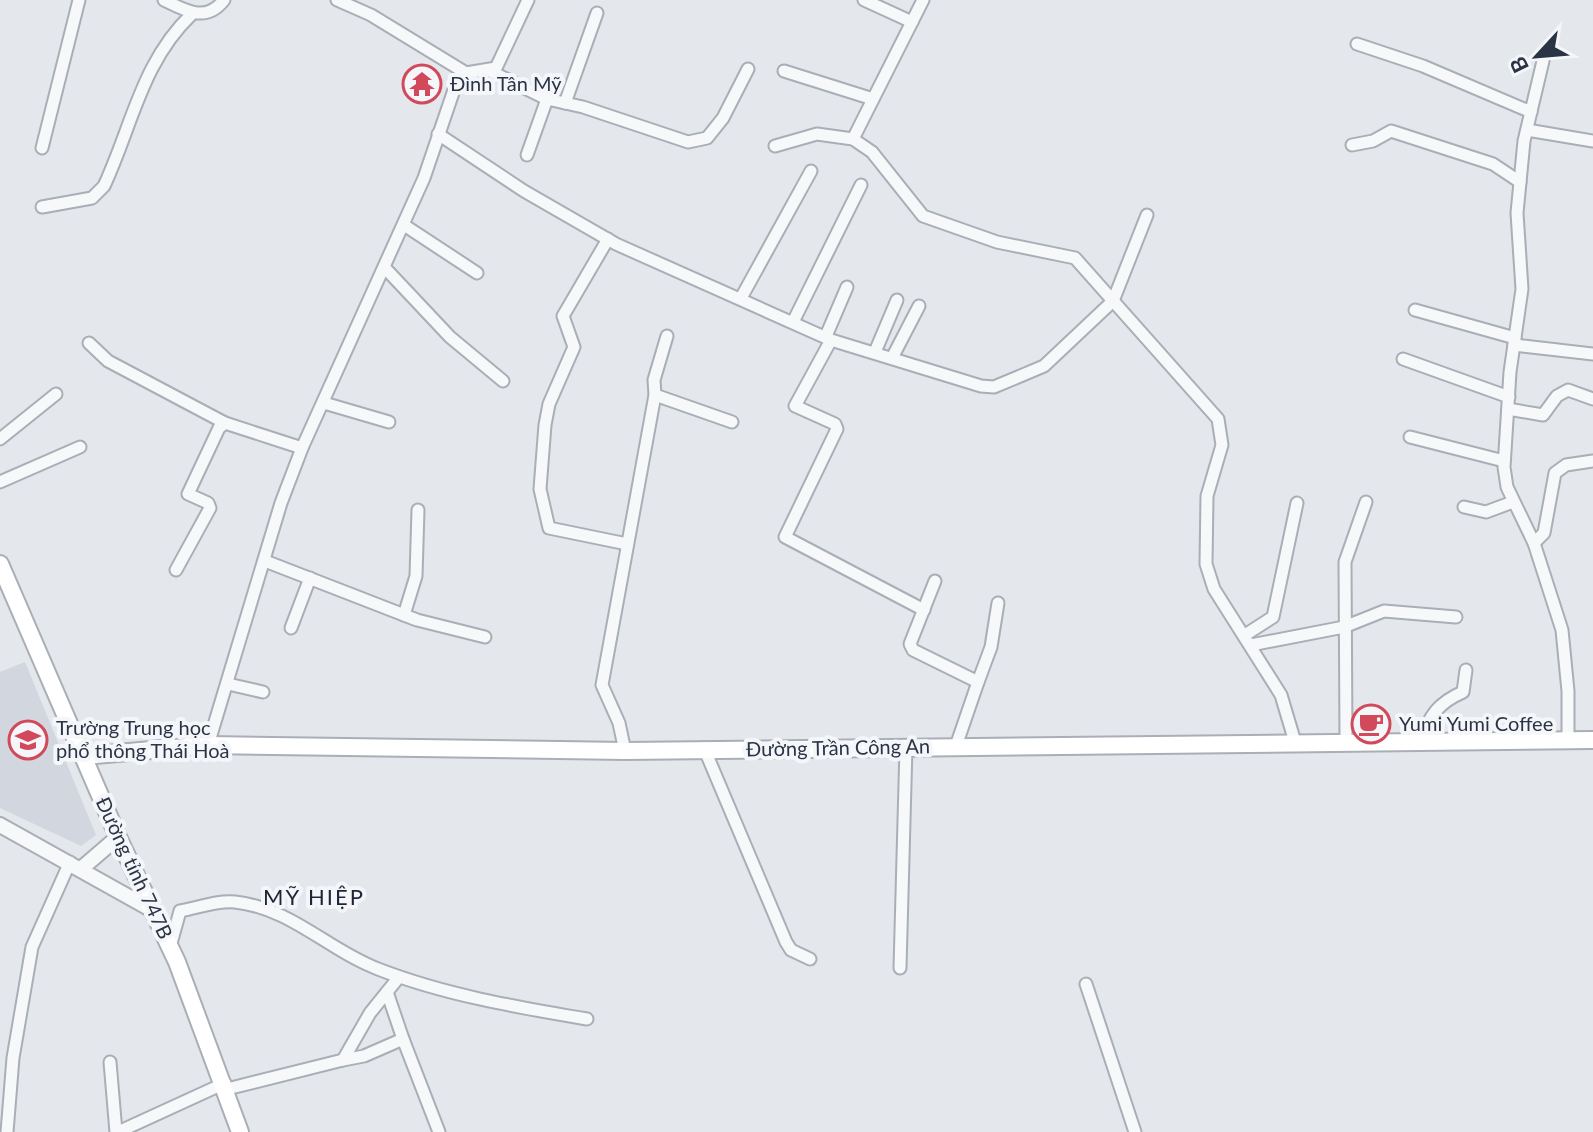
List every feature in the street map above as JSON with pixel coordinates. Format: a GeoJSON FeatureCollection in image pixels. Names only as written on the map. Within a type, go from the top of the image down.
{"type":"FeatureCollection","features":[{"type":"Feature","properties":{"kind":"main road","name":"Đường tỉnh 747B"},"geometry":{"type":"LineString","coordinates":[[0,564],[118,837],[170,947],[226,1086],[240,1132]]}},
{"type":"Feature","properties":{"kind":"main road","name":"Đường Trần Công An"},"geometry":{"type":"LineString","coordinates":[[84,756],[208,745],[625,751],[1593,740]]}},
{"type":"Feature","properties":{"kind":"street"},"geometry":{"type":"LineString","coordinates":[[42,148],[79,0]]}},
{"type":"Feature","properties":{"kind":"street"},"geometry":{"type":"LineString","coordinates":[[164,0],[192,14],[207,13],[224,0]]}},
{"type":"Feature","properties":{"kind":"street"},"geometry":{"type":"LineString","coordinates":[[337,0],[371,15],[466,73]]}},
{"type":"Feature","properties":{"kind":"street"},"geometry":{"type":"LineString","coordinates":[[208,745],[302,448],[404,225],[457,81],[466,73],[496,68],[528,0]]}},
{"type":"Feature","properties":{"kind":"street"},"geometry":{"type":"LineString","coordinates":[[864,0],[912,22]]}},
{"type":"Feature","properties":{"kind":"street"},"geometry":{"type":"LineString","coordinates":[[853,139],[923,0]]}},
{"type":"Feature","properties":{"kind":"street"},"geometry":{"type":"LineString","coordinates":[[565,103],[597,13]]}},
{"type":"Feature","properties":{"kind":"street"},"geometry":{"type":"LineString","coordinates":[[42,207],[92,198],[104,186],[147,75],[165,43],[192,14]]}},
{"type":"Feature","properties":{"kind":"street"},"geometry":{"type":"LineString","coordinates":[[1357,44],[1423,66],[1531,112]]}},
{"type":"Feature","properties":{"kind":"street"},"geometry":{"type":"LineString","coordinates":[[1543,61],[1527,130],[1520,182],[1517,213],[1522,289],[1504,461],[1507,487],[1534,543],[1562,630],[1568,691],[1568,740]]}},
{"type":"Feature","properties":{"kind":"street"},"geometry":{"type":"LineString","coordinates":[[488,70],[547,99],[688,142],[698,142],[707,138],[723,118],[748,69]]}},
{"type":"Feature","properties":{"kind":"street"},"geometry":{"type":"LineString","coordinates":[[784,71],[873,99]]}},
{"type":"Feature","properties":{"kind":"street"},"geometry":{"type":"LineString","coordinates":[[527,155],[547,99]]}},
{"type":"Feature","properties":{"kind":"street"},"geometry":{"type":"LineString","coordinates":[[1527,130],[1593,141]]}},
{"type":"Feature","properties":{"kind":"street"},"geometry":{"type":"LineString","coordinates":[[1352,145],[1373,141],[1391,131],[1493,164],[1520,182]]}},
{"type":"Feature","properties":{"kind":"street"},"geometry":{"type":"LineString","coordinates":[[438,134],[524,191],[608,239],[828,338],[981,386],[994,387],[1044,366],[1113,301],[1147,215]]}},
{"type":"Feature","properties":{"kind":"street"},"geometry":{"type":"LineString","coordinates":[[775,146],[817,134],[853,139],[872,152],[923,216],[997,242],[1075,258],[1218,419],[1222,445],[1207,496],[1206,564],[1214,589],[1281,695],[1295,742]]}},
{"type":"Feature","properties":{"kind":"street"},"geometry":{"type":"LineString","coordinates":[[741,298],[811,171]]}},
{"type":"Feature","properties":{"kind":"street"},"geometry":{"type":"LineString","coordinates":[[793,322],[861,185]]}},
{"type":"Feature","properties":{"kind":"street"},"geometry":{"type":"LineString","coordinates":[[404,225],[477,273]]}},
{"type":"Feature","properties":{"kind":"street"},"geometry":{"type":"LineString","coordinates":[[608,239],[562,320],[574,347],[549,404],[540,489],[549,528],[627,544]]}},
{"type":"Feature","properties":{"kind":"street"},"geometry":{"type":"LineString","coordinates":[[385,268],[450,337],[503,381]]}},
{"type":"Feature","properties":{"kind":"street"},"geometry":{"type":"LineString","coordinates":[[847,287],[828,338],[795,403],[798,408],[835,424],[837,429],[785,537],[924,610]]}},
{"type":"Feature","properties":{"kind":"street"},"geometry":{"type":"LineString","coordinates":[[875,352],[897,300]]}},
{"type":"Feature","properties":{"kind":"street"},"geometry":{"type":"LineString","coordinates":[[892,358],[919,306]]}},
{"type":"Feature","properties":{"kind":"street"},"geometry":{"type":"LineString","coordinates":[[1415,310],[1515,341],[1593,354]]}},
{"type":"Feature","properties":{"kind":"street"},"geometry":{"type":"LineString","coordinates":[[625,751],[619,723],[602,685],[655,395],[654,380],[667,336]]}},
{"type":"Feature","properties":{"kind":"street"},"geometry":{"type":"LineString","coordinates":[[89,343],[108,361],[225,423],[302,448]]}},
{"type":"Feature","properties":{"kind":"street"},"geometry":{"type":"LineString","coordinates":[[1403,359],[1543,415],[1557,396],[1568,390],[1593,399]]}},
{"type":"Feature","properties":{"kind":"street"},"geometry":{"type":"LineString","coordinates":[[0,439],[56,394]]}},
{"type":"Feature","properties":{"kind":"street"},"geometry":{"type":"LineString","coordinates":[[655,395],[732,422]]}},
{"type":"Feature","properties":{"kind":"street"},"geometry":{"type":"LineString","coordinates":[[324,403],[389,422]]}},
{"type":"Feature","properties":{"kind":"street"},"geometry":{"type":"LineString","coordinates":[[176,570],[210,508],[208,503],[190,496],[188,490],[219,428],[225,423]]}},
{"type":"Feature","properties":{"kind":"street"},"geometry":{"type":"LineString","coordinates":[[1410,437],[1504,461]]}},
{"type":"Feature","properties":{"kind":"street"},"geometry":{"type":"LineString","coordinates":[[0,482],[80,447]]}},
{"type":"Feature","properties":{"kind":"street"},"geometry":{"type":"LineString","coordinates":[[1534,543],[1544,533],[1555,473],[1566,465],[1593,461]]}},
{"type":"Feature","properties":{"kind":"street"},"geometry":{"type":"LineString","coordinates":[[1346,741],[1345,562],[1366,502]]}},
{"type":"Feature","properties":{"kind":"street"},"geometry":{"type":"LineString","coordinates":[[1464,507],[1486,512],[1513,502]]}},
{"type":"Feature","properties":{"kind":"street"},"geometry":{"type":"LineString","coordinates":[[1248,640],[1273,617],[1297,503]]}},
{"type":"Feature","properties":{"kind":"street"},"geometry":{"type":"LineString","coordinates":[[404,615],[416,576],[418,510]]}},
{"type":"Feature","properties":{"kind":"street"},"geometry":{"type":"LineString","coordinates":[[265,561],[404,615],[485,637]]}},
{"type":"Feature","properties":{"kind":"street"},"geometry":{"type":"LineString","coordinates":[[291,628],[310,578]]}},
{"type":"Feature","properties":{"kind":"street"},"geometry":{"type":"LineString","coordinates":[[935,581],[910,647],[978,682]]}},
{"type":"Feature","properties":{"kind":"street"},"geometry":{"type":"LineString","coordinates":[[956,746],[991,647],[998,603]]}},
{"type":"Feature","properties":{"kind":"street"},"geometry":{"type":"LineString","coordinates":[[1248,640],[1344,627],[1384,611],[1456,617]]}},
{"type":"Feature","properties":{"kind":"street"},"geometry":{"type":"LineString","coordinates":[[1423,741],[1426,724],[1433,713],[1446,700],[1463,692],[1466,670]]}},
{"type":"Feature","properties":{"kind":"street"},"geometry":{"type":"LineString","coordinates":[[228,684],[263,692]]}},
{"type":"Feature","properties":{"kind":"street"},"geometry":{"type":"LineString","coordinates":[[900,968],[906,747]]}},
{"type":"Feature","properties":{"kind":"street"},"geometry":{"type":"LineString","coordinates":[[704,748],[786,942],[791,950],[810,959]]}},
{"type":"Feature","properties":{"kind":"street"},"geometry":{"type":"LineString","coordinates":[[0,825],[154,911]]}},
{"type":"Feature","properties":{"kind":"street"},"geometry":{"type":"LineString","coordinates":[[7,1132],[5,1102],[32,947],[76,865],[118,837]]}},
{"type":"Feature","properties":{"kind":"street"},"geometry":{"type":"LineString","coordinates":[[170,947],[180,911],[232,901],[277,912],[374,968],[399,977],[506,1006],[587,1019]]}},
{"type":"Feature","properties":{"kind":"street"},"geometry":{"type":"LineString","coordinates":[[343,1060],[399,977]]}},
{"type":"Feature","properties":{"kind":"street"},"geometry":{"type":"LineString","coordinates":[[1086,984],[1135,1132]]}},
{"type":"Feature","properties":{"kind":"street"},"geometry":{"type":"LineString","coordinates":[[387,992],[439,1132]]}},
{"type":"Feature","properties":{"kind":"street"},"geometry":{"type":"LineString","coordinates":[[110,1062],[117,1132],[226,1086],[364,1056],[403,1039]]}},
{"type":"Feature","properties":{"kind":"shaded area","name":"Trường Trung học phổ thông Thái Hoà"},"geometry":{"type":"Polygon","coordinates":[[[25,662],[96,835],[81,846],[0,808],[0,672],[25,662]]]}},
{"type":"Feature","properties":{"kind":"place","name":"Đình Tân Mỹ"},"geometry":{"type":"Point","coordinates":[422,84]}},
{"type":"Feature","properties":{"kind":"place","name":"Yumi Yumi Coffee"},"geometry":{"type":"Point","coordinates":[1371,724]}},
{"type":"Feature","properties":{"kind":"place","name":"Trường Trung học phổ thông Thái Hoà"},"geometry":{"type":"Point","coordinates":[28,740]}},
{"type":"Feature","properties":{"kind":"district","name":"MỸ HIỆP"},"geometry":{"type":"Point","coordinates":[314,897]}}]}
